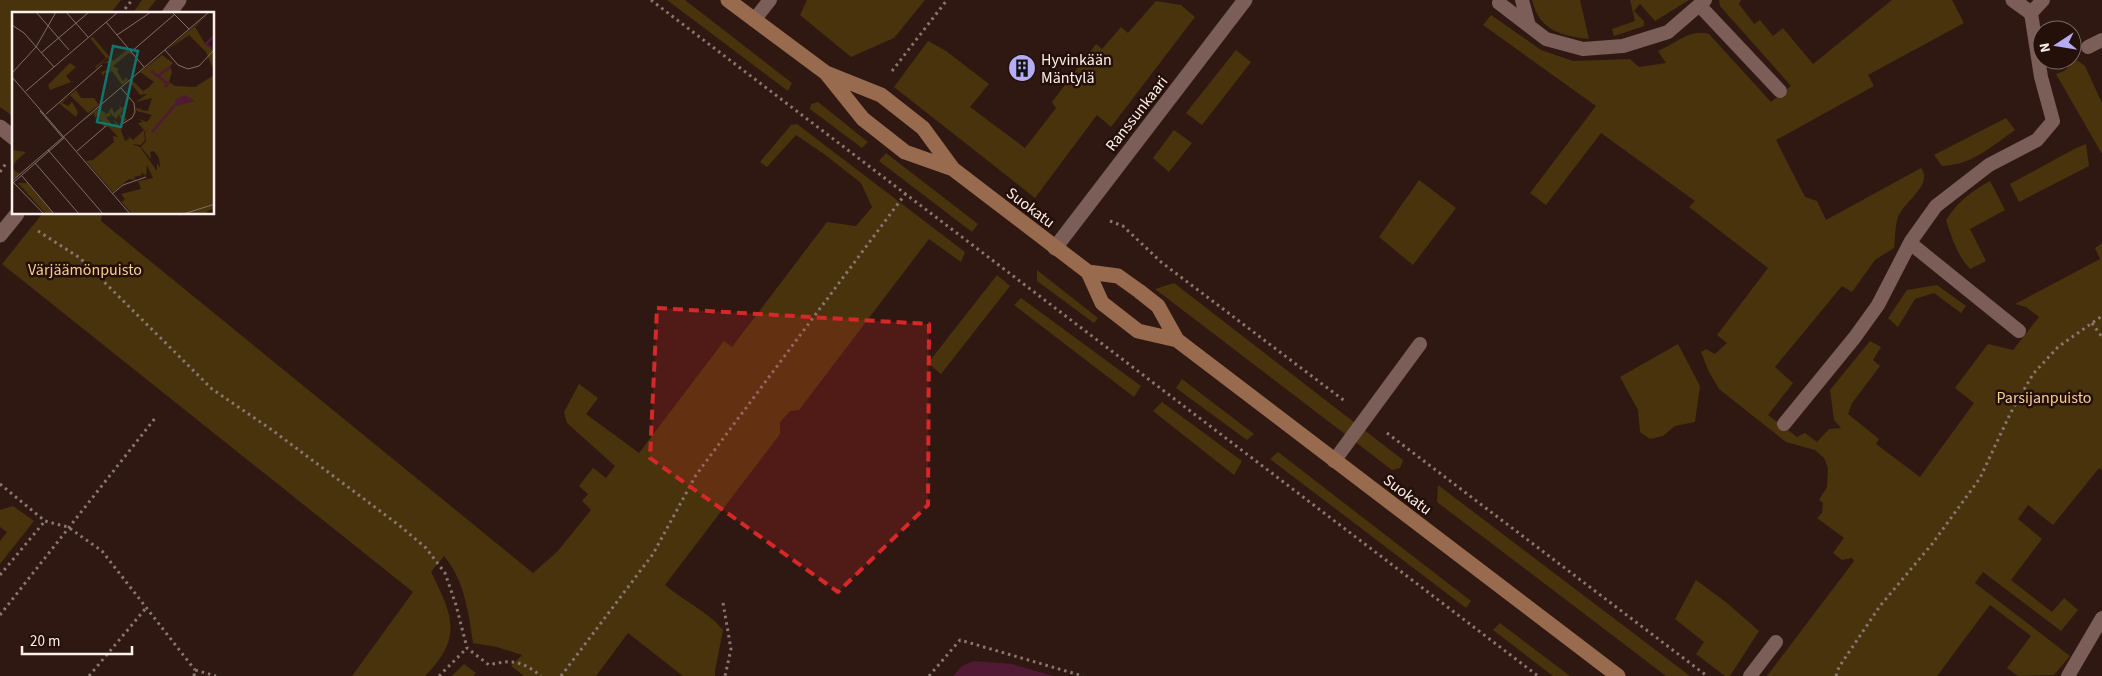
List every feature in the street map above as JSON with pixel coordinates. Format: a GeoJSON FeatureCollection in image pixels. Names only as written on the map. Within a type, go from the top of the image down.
{"type":"FeatureCollection","features":[{"type":"Feature","properties":{"kind":"street"},"geometry":{"type":"LineString","coordinates":[[170,12],[179,0]]}},
{"type":"Feature","properties":{"kind":"street","name":"Suokatu"},"geometry":{"type":"LineString","coordinates":[[728,0],[826,73],[863,119],[906,152],[953,169]]}},
{"type":"Feature","properties":{"kind":"street","name":"Ranssunkaari"},"geometry":{"type":"LineString","coordinates":[[1055,248],[1246,0]]}},
{"type":"Feature","properties":{"kind":"street"},"geometry":{"type":"LineString","coordinates":[[2013,0],[2031,13]]}},
{"type":"Feature","properties":{"kind":"street","name":"Suokatu"},"geometry":{"type":"LineString","coordinates":[[826,73],[881,94],[923,128],[953,169],[1088,272],[1118,276],[1139,291],[1158,306],[1177,340],[1618,676]]}},
{"type":"Feature","properties":{"kind":"street"},"geometry":{"type":"LineString","coordinates":[[0,127],[12,136]]}},
{"type":"Feature","properties":{"kind":"street"},"geometry":{"type":"LineString","coordinates":[[0,235],[16,215]]}},
{"type":"Feature","properties":{"kind":"street","name":"Suokatu"},"geometry":{"type":"LineString","coordinates":[[1088,272],[1102,303],[1138,331],[1177,340]]}},
{"type":"Feature","properties":{"kind":"lane"},"geometry":{"type":"LineString","coordinates":[[754,20],[770,0]]}},
{"type":"Feature","properties":{"kind":"lane"},"geometry":{"type":"LineString","coordinates":[[1522,0],[1529,26]]}},
{"type":"Feature","properties":{"kind":"lane"},"geometry":{"type":"LineString","coordinates":[[1784,424],[1855,337],[1878,305],[1910,243],[1936,206],[1989,165],[2037,140],[2053,121],[2042,77],[2031,13],[2043,0]]}},
{"type":"Feature","properties":{"kind":"lane"},"geometry":{"type":"LineString","coordinates":[[1499,3],[1546,39],[1583,49],[1623,46],[1668,32],[1702,3],[1780,91]]}},
{"type":"Feature","properties":{"kind":"lane"},"geometry":{"type":"LineString","coordinates":[[2088,47],[2102,40]]}},
{"type":"Feature","properties":{"kind":"lane"},"geometry":{"type":"LineString","coordinates":[[1910,243],[2019,331]]}},
{"type":"Feature","properties":{"kind":"lane"},"geometry":{"type":"LineString","coordinates":[[1334,461],[1420,344]]}},
{"type":"Feature","properties":{"kind":"lane"},"geometry":{"type":"LineString","coordinates":[[2068,676],[2102,618]]}},
{"type":"Feature","properties":{"kind":"lane"},"geometry":{"type":"LineString","coordinates":[[1750,676],[1776,642]]}},
{"type":"Feature","properties":{"kind":"path"},"geometry":{"type":"LineString","coordinates":[[123,12],[132,0]]}},
{"type":"Feature","properties":{"kind":"path"},"geometry":{"type":"LineString","coordinates":[[651,0],[1538,676]]}},
{"type":"Feature","properties":{"kind":"path"},"geometry":{"type":"LineString","coordinates":[[887,78],[947,0]]}},
{"type":"Feature","properties":{"kind":"path"},"geometry":{"type":"LineString","coordinates":[[562,676],[654,554],[696,475],[906,193]]}},
{"type":"Feature","properties":{"kind":"path"},"geometry":{"type":"LineString","coordinates":[[1085,208],[1097,216],[1123,226],[1161,262],[1708,676]]}},
{"type":"Feature","properties":{"kind":"path"},"geometry":{"type":"LineString","coordinates":[[16,215],[80,258],[212,389],[280,436],[400,526],[426,548],[445,573],[456,605],[467,648],[489,665],[506,660],[528,666],[540,676]]}},
{"type":"Feature","properties":{"kind":"path"},"geometry":{"type":"LineString","coordinates":[[1836,676],[1880,606],[1932,544],[1980,478],[2010,414],[2033,374],[2058,346],[2102,316]]}},
{"type":"Feature","properties":{"kind":"path"},"geometry":{"type":"LineString","coordinates":[[2092,323],[2102,337]]}},
{"type":"Feature","properties":{"kind":"path"},"geometry":{"type":"LineString","coordinates":[[0,615],[156,417]]}},
{"type":"Feature","properties":{"kind":"path"},"geometry":{"type":"LineString","coordinates":[[0,484],[45,522],[68,527],[102,551],[195,670],[216,676]]}},
{"type":"Feature","properties":{"kind":"path"},"geometry":{"type":"LineString","coordinates":[[0,575],[45,522]]}},
{"type":"Feature","properties":{"kind":"path"},"geometry":{"type":"LineString","coordinates":[[723,603],[731,649],[725,676]]}},
{"type":"Feature","properties":{"kind":"path"},"geometry":{"type":"LineString","coordinates":[[89,676],[146,608]]}},
{"type":"Feature","properties":{"kind":"path"},"geometry":{"type":"LineString","coordinates":[[929,676],[960,640],[1083,676]]}},
{"type":"Feature","properties":{"kind":"path"},"geometry":{"type":"LineString","coordinates":[[439,676],[467,648]]}},
{"type":"Feature","properties":{"kind":"path"},"geometry":{"type":"LineString","coordinates":[[194,676],[195,670]]}},
{"type":"Feature","properties":{"kind":"path"},"geometry":{"type":"LineString","coordinates":[[1068,671],[1068,676]]}},
{"type":"Feature","properties":{"kind":"highlighted area"},"geometry":{"type":"Polygon","coordinates":[[[657,308],[929,324],[928,505],[838,592],[650,458],[657,308]]]}},
{"type":"Feature","properties":{"kind":"green space"},"geometry":{"type":"Polygon","coordinates":[[[0,0],[121,0],[112,12],[12,12],[12,116],[0,107],[0,0]]]}},
{"type":"Feature","properties":{"kind":"green space"},"geometry":{"type":"Polygon","coordinates":[[[142,0],[156,0],[147,12],[133,12],[142,0]]]}},
{"type":"Feature","properties":{"kind":"green space"},"geometry":{"type":"Polygon","coordinates":[[[667,0],[685,0],[792,83],[788,91],[667,0]]]}},
{"type":"Feature","properties":{"kind":"green space"},"geometry":{"type":"Polygon","coordinates":[[[807,0],[925,0],[894,38],[851,57],[800,15],[807,0]]]}},
{"type":"Feature","properties":{"kind":"green space"},"geometry":{"type":"Polygon","coordinates":[[[1532,0],[1580,0],[1589,39],[1569,36],[1553,30],[1540,18],[1532,0]]]}},
{"type":"Feature","properties":{"kind":"green space"},"geometry":{"type":"Polygon","coordinates":[[[1630,0],[1689,0],[1655,21],[1640,4],[1634,11],[1644,21],[1644,26],[1614,36],[1612,29],[1635,21],[1630,0]]]}},
{"type":"Feature","properties":{"kind":"green space","name":"Parsijanpuisto"},"geometry":{"type":"Polygon","coordinates":[[[1719,0],[1741,0],[1739,4],[1754,24],[1760,20],[1773,36],[1783,28],[1813,64],[1892,0],[1952,0],[1964,23],[1868,75],[1874,86],[1776,140],[1805,197],[1817,201],[1826,220],[1921,168],[1924,174],[1921,187],[1898,217],[1894,248],[1875,260],[1852,292],[1842,286],[1775,367],[1793,383],[1768,415],[1797,437],[1805,433],[1817,442],[1829,429],[1841,428],[1834,420],[1830,390],[1870,341],[1881,347],[1873,360],[1880,366],[1852,403],[1848,414],[1879,439],[1876,444],[1920,477],[1974,403],[1955,388],[1988,344],[2013,350],[2039,317],[2026,307],[2015,304],[2100,259],[2095,248],[2102,243],[2102,470],[2099,468],[2053,525],[2028,505],[2018,519],[2042,539],[2011,580],[2052,612],[2064,598],[2078,610],[2061,631],[1983,572],[1975,583],[2070,656],[2054,675],[2018,676],[2007,668],[2031,636],[1990,605],[1937,676],[1767,676],[1854,561],[1852,558],[1842,560],[1833,553],[1844,538],[1817,518],[1822,513],[1823,503],[1819,500],[1827,487],[1828,468],[1824,458],[1815,450],[1786,442],[1719,389],[1709,372],[1701,352],[1706,349],[1715,354],[1727,343],[1717,335],[1768,268],[1689,207],[1695,201],[1601,133],[1546,205],[1530,193],[1596,106],[1483,25],[1491,15],[1541,50],[1573,61],[1630,59],[1639,67],[1666,63],[1658,51],[1695,33],[1709,34],[1771,102],[1791,86],[1720,6],[1719,0]]]}},
{"type":"Feature","properties":{"kind":"green space"},"geometry":{"type":"Polygon","coordinates":[[[1156,1],[1181,5],[1195,17],[1111,127],[1097,115],[1035,198],[894,87],[928,41],[946,51],[989,84],[970,107],[1025,148],[1056,108],[1052,102],[1096,44],[1102,49],[1121,27],[1128,33],[1156,1]]]}},
{"type":"Feature","properties":{"kind":"green space"},"geometry":{"type":"Polygon","coordinates":[[[1236,50],[1251,62],[1202,125],[1186,113],[1236,50]]]}},
{"type":"Feature","properties":{"kind":"green space"},"geometry":{"type":"Polygon","coordinates":[[[2082,64],[2085,66],[2102,103],[2102,154],[2056,74],[2064,71],[2082,70],[2082,64]]]}},
{"type":"Feature","properties":{"kind":"green space"},"geometry":{"type":"Polygon","coordinates":[[[818,102],[868,142],[862,148],[810,109],[811,104],[818,102]]]}},
{"type":"Feature","properties":{"kind":"green space"},"geometry":{"type":"Polygon","coordinates":[[[2006,118],[2015,130],[1981,154],[1963,162],[1942,166],[1934,155],[2006,118]]]}},
{"type":"Feature","properties":{"kind":"green space","name":"Värjäämönpuisto"},"geometry":{"type":"Polygon","coordinates":[[[797,124],[965,252],[961,262],[929,239],[799,410],[790,411],[780,422],[780,434],[665,585],[710,617],[723,630],[715,676],[683,676],[628,633],[596,676],[524,676],[511,666],[522,655],[497,647],[473,643],[461,586],[451,565],[444,556],[431,572],[445,601],[450,626],[445,650],[437,662],[425,676],[352,676],[413,592],[2,264],[41,215],[102,215],[101,221],[533,573],[557,552],[591,510],[582,501],[588,494],[579,486],[593,468],[606,478],[615,466],[567,423],[564,412],[579,384],[598,398],[586,414],[639,453],[724,341],[732,347],[827,222],[856,226],[872,207],[861,183],[796,135],[767,167],[760,162],[791,125],[797,124]]]}},
{"type":"Feature","properties":{"kind":"green space"},"geometry":{"type":"Polygon","coordinates":[[[1174,130],[1192,143],[1169,172],[1153,158],[1174,130]]]}},
{"type":"Feature","properties":{"kind":"green space"},"geometry":{"type":"Polygon","coordinates":[[[2086,144],[2089,166],[2019,202],[2010,184],[2086,144]]]}},
{"type":"Feature","properties":{"kind":"green space"},"geometry":{"type":"Polygon","coordinates":[[[886,153],[978,224],[972,232],[879,161],[886,153]]]}},
{"type":"Feature","properties":{"kind":"green space"},"geometry":{"type":"Polygon","coordinates":[[[1419,180],[1456,208],[1413,265],[1379,237],[1419,180]]]}},
{"type":"Feature","properties":{"kind":"green space"},"geometry":{"type":"Polygon","coordinates":[[[1990,181],[2005,210],[1970,229],[1986,261],[1970,269],[1958,252],[1946,220],[1955,207],[1966,197],[1990,181]]]}},
{"type":"Feature","properties":{"kind":"green space"},"geometry":{"type":"Polygon","coordinates":[[[1037,270],[1098,318],[1094,323],[1037,281],[1037,270]]]}},
{"type":"Feature","properties":{"kind":"green space"},"geometry":{"type":"Polygon","coordinates":[[[997,275],[1010,286],[941,374],[928,363],[997,275]]]}},
{"type":"Feature","properties":{"kind":"green space"},"geometry":{"type":"Polygon","coordinates":[[[1174,283],[1403,460],[1400,468],[1392,470],[1155,289],[1174,283]]]}},
{"type":"Feature","properties":{"kind":"green space"},"geometry":{"type":"Polygon","coordinates":[[[1937,285],[1966,306],[1961,313],[1934,293],[1915,299],[1898,327],[1888,318],[1907,290],[1937,285]]]}},
{"type":"Feature","properties":{"kind":"green space"},"geometry":{"type":"Polygon","coordinates":[[[1021,298],[1141,386],[1134,397],[1014,305],[1021,298]]]}},
{"type":"Feature","properties":{"kind":"green space"},"geometry":{"type":"Polygon","coordinates":[[[1678,344],[1700,386],[1695,422],[1675,426],[1663,436],[1650,439],[1640,432],[1638,410],[1620,377],[1678,344]]]}},
{"type":"Feature","properties":{"kind":"green space"},"geometry":{"type":"Polygon","coordinates":[[[1182,379],[1254,434],[1247,440],[1176,388],[1182,379]]]}},
{"type":"Feature","properties":{"kind":"green space"},"geometry":{"type":"Polygon","coordinates":[[[1162,402],[1242,461],[1234,475],[1153,411],[1162,402]]]}},
{"type":"Feature","properties":{"kind":"green space"},"geometry":{"type":"Polygon","coordinates":[[[1278,452],[1471,601],[1466,608],[1270,459],[1278,452]]]}},
{"type":"Feature","properties":{"kind":"green space"},"geometry":{"type":"Polygon","coordinates":[[[1438,485],[1690,676],[1666,676],[1437,502],[1438,485]]]}},
{"type":"Feature","properties":{"kind":"green space"},"geometry":{"type":"Polygon","coordinates":[[[13,506],[34,521],[0,564],[0,541],[7,532],[0,527],[0,510],[13,506]]]}},
{"type":"Feature","properties":{"kind":"green space"},"geometry":{"type":"Polygon","coordinates":[[[1696,580],[1727,603],[1759,631],[1730,676],[1725,676],[1696,654],[1704,642],[1675,619],[1696,580]]]}},
{"type":"Feature","properties":{"kind":"green space"},"geometry":{"type":"Polygon","coordinates":[[[1500,623],[1570,676],[1553,676],[1493,630],[1500,623]]]}},
{"type":"Feature","properties":{"kind":"green space"},"geometry":{"type":"Polygon","coordinates":[[[464,664],[476,673],[473,676],[452,676],[464,664]]]}},
{"type":"Feature","properties":{"kind":"shaded area"},"geometry":{"type":"Polygon","coordinates":[[[974,661],[1012,664],[1053,676],[953,676],[962,666],[974,661]]]}},
{"type":"Feature","properties":{"kind":"place","name":"Hyvinkään Mäntylä"},"geometry":{"type":"Point","coordinates":[1022,68]}}]}
